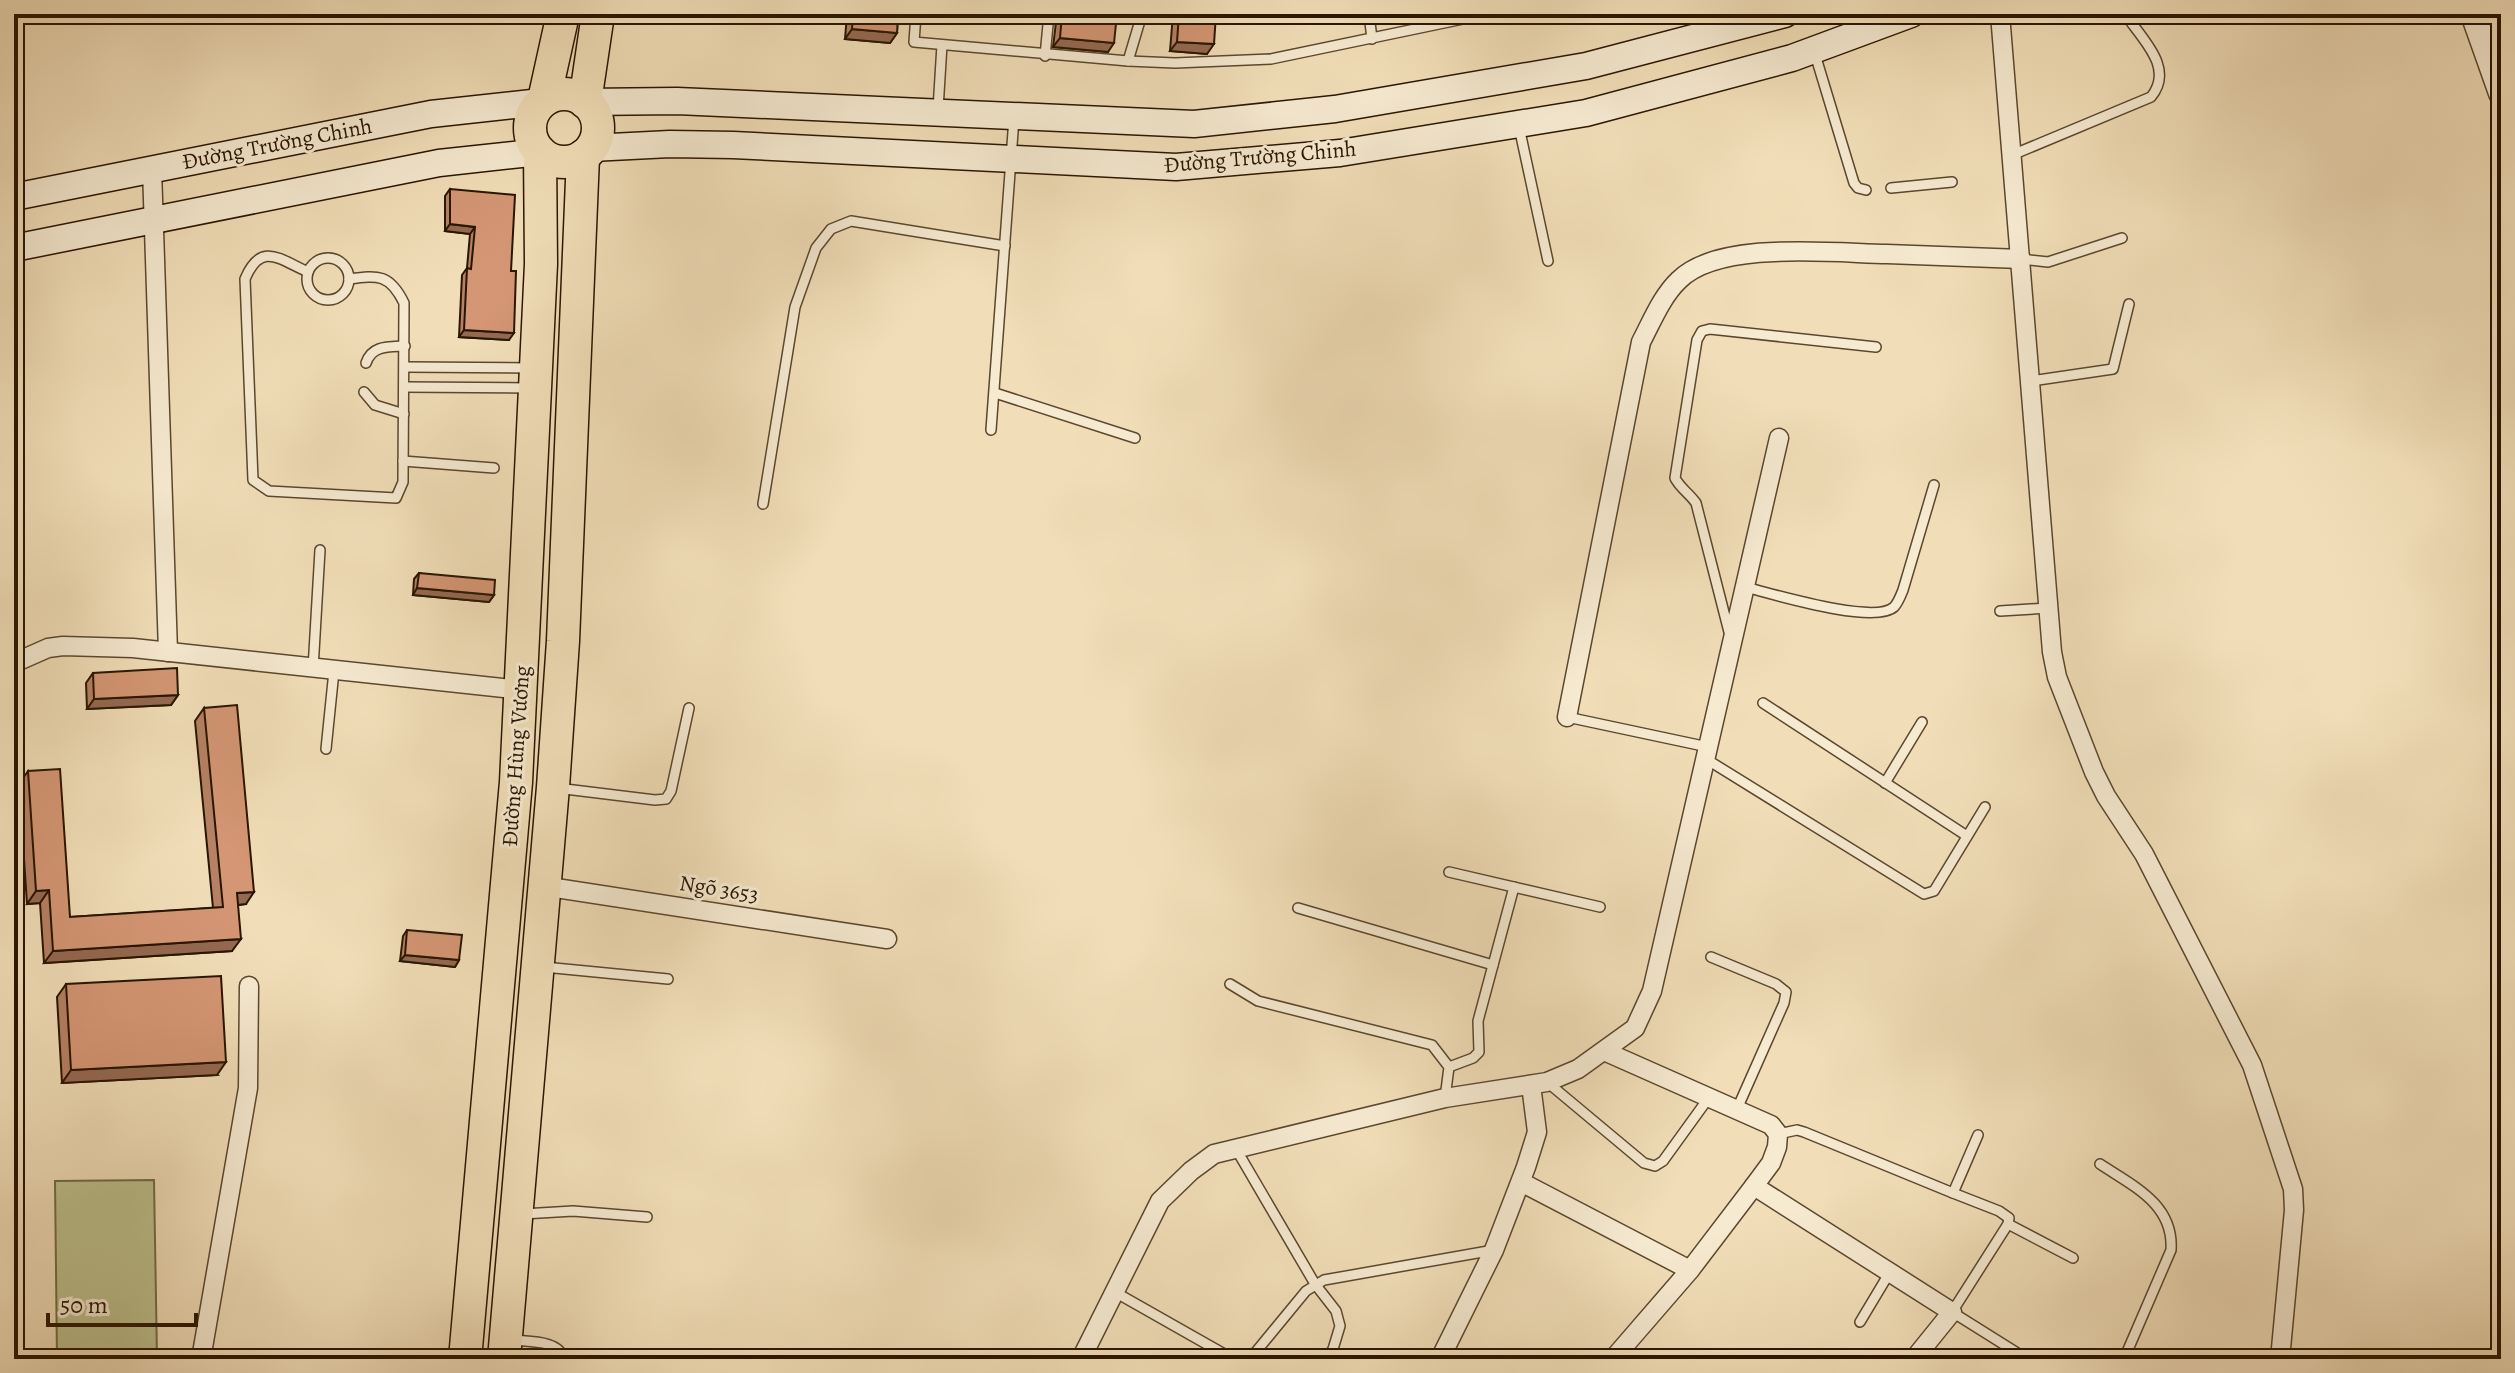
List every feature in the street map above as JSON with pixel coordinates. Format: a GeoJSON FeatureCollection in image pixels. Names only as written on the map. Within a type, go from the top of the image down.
{"type":"FeatureCollection","features":[{"type":"Feature","properties":{"kind":"highway"},"geometry":{"type":"LineString","coordinates":[[543,101],[565,94],[585,102],[597,124],[596,139],[587,152],[561,162],[540,152],[532,141],[530,127],[533,114],[543,101],[563,14]]}},
{"type":"Feature","properties":{"kind":"highway"},"geometry":{"type":"LineString","coordinates":[[585,102],[598,14]]}},
{"type":"Feature","properties":{"kind":"highway","name":"Đường Hùng Vương"},"geometry":{"type":"LineString","coordinates":[[465,1359],[516,782],[541,264],[540,152]]}},
{"type":"Feature","properties":{"kind":"highway","name":"Đường Hùng Vương"},"geometry":{"type":"LineString","coordinates":[[505,1349],[553,787],[587,152]]}},
{"type":"Feature","properties":{"kind":"main road","name":"Đường Trường Chinh"},"geometry":{"type":"LineString","coordinates":[[585,102],[677,101],[1194,124],[1335,109],[1586,66],[1785,14]]}},
{"type":"Feature","properties":{"kind":"main road","name":"Đường Trường Chinh"},"geometry":{"type":"LineString","coordinates":[[587,152],[670,144],[733,145],[1193,166],[1340,153],[1586,113],[1814,51],[1911,14]]}},
{"type":"Feature","properties":{"kind":"main road","name":"Đường Trường Chinh"},"geometry":{"type":"LineString","coordinates":[[14,197],[431,114],[543,101]]}},
{"type":"Feature","properties":{"kind":"main road"},"geometry":{"type":"LineString","coordinates":[[14,248],[439,163],[540,152]]}},
{"type":"Feature","properties":{"kind":"street"},"geometry":{"type":"LineString","coordinates":[[2000,14],[2048,608],[2057,677],[2106,796],[2144,854],[2252,1065],[2293,1189],[2294,1210],[2280,1359]]}},
{"type":"Feature","properties":{"kind":"street"},"geometry":{"type":"LineString","coordinates":[[2473,14],[2501,93]]}},
{"type":"Feature","properties":{"kind":"street"},"geometry":{"type":"LineString","coordinates":[[152,169],[168,652]]}},
{"type":"Feature","properties":{"kind":"street"},"geometry":{"type":"LineString","coordinates":[[1567,717],[1641,342],[1679,279],[1698,267],[1733,256],[1783,251],[2021,259]]}},
{"type":"Feature","properties":{"kind":"street"},"geometry":{"type":"LineString","coordinates":[[1081,1359],[1160,1201],[1214,1154],[1445,1098],[1539,1084],[1578,1069],[1635,1028],[1652,991],[1779,438]]}},
{"type":"Feature","properties":{"kind":"street"},"geometry":{"type":"LineString","coordinates":[[14,663],[48,648],[63,646],[168,652],[521,690]]}},
{"type":"Feature","properties":{"kind":"street","name":"Ngõ 3653"},"geometry":{"type":"LineString","coordinates":[[543,886],[887,939]]}},
{"type":"Feature","properties":{"kind":"street"},"geometry":{"type":"LineString","coordinates":[[201,1359],[248,1088],[249,986]]}},
{"type":"Feature","properties":{"kind":"street"},"geometry":{"type":"LineString","coordinates":[[1604,1051],[1771,1125],[1778,1134],[1771,1163],[1690,1270],[1613,1359]]}},
{"type":"Feature","properties":{"kind":"street"},"geometry":{"type":"LineString","coordinates":[[1440,1359],[1494,1250],[1521,1182],[1537,1132],[1539,1084]]}},
{"type":"Feature","properties":{"kind":"street"},"geometry":{"type":"LineString","coordinates":[[1521,1182],[1690,1270]]}},
{"type":"Feature","properties":{"kind":"street"},"geometry":{"type":"LineString","coordinates":[[1754,1186],[1952,1312],[1914,1359]]}},
{"type":"Feature","properties":{"kind":"lane"},"geometry":{"type":"LineString","coordinates":[[916,14],[914,42],[1045,56],[1175,63],[1271,59],[1487,14]]}},
{"type":"Feature","properties":{"kind":"lane"},"geometry":{"type":"LineString","coordinates":[[1045,56],[1049,14]]}},
{"type":"Feature","properties":{"kind":"lane"},"geometry":{"type":"LineString","coordinates":[[1128,61],[1142,14]]}},
{"type":"Feature","properties":{"kind":"lane"},"geometry":{"type":"LineString","coordinates":[[1369,14],[1372,39]]}},
{"type":"Feature","properties":{"kind":"lane"},"geometry":{"type":"LineString","coordinates":[[2012,155],[2151,97],[2160,87],[2158,63],[2125,14]]}},
{"type":"Feature","properties":{"kind":"lane"},"geometry":{"type":"LineString","coordinates":[[938,112],[942,45]]}},
{"type":"Feature","properties":{"kind":"lane"},"geometry":{"type":"LineString","coordinates":[[1814,51],[1854,183],[1866,190]]}},
{"type":"Feature","properties":{"kind":"lane"},"geometry":{"type":"LineString","coordinates":[[991,430],[1014,116]]}},
{"type":"Feature","properties":{"kind":"lane"},"geometry":{"type":"LineString","coordinates":[[1518,124],[1548,261]]}},
{"type":"Feature","properties":{"kind":"lane"},"geometry":{"type":"LineString","coordinates":[[1891,188],[1952,182]]}},
{"type":"Feature","properties":{"kind":"lane"},"geometry":{"type":"LineString","coordinates":[[763,504],[795,307],[816,248],[831,229],[851,221],[1005,246]]}},
{"type":"Feature","properties":{"kind":"lane"},"geometry":{"type":"LineString","coordinates":[[2021,259],[2048,262],[2122,238]]}},
{"type":"Feature","properties":{"kind":"lane"},"geometry":{"type":"LineString","coordinates":[[308,272],[269,255],[251,264],[245,279],[253,480],[269,491],[396,498],[403,482],[404,303],[394,287],[383,278],[373,275],[349,279]]}},
{"type":"Feature","properties":{"kind":"lane"},"geometry":{"type":"LineString","coordinates":[[335,259],[347,269],[349,279],[344,293],[338,298],[321,299],[309,289],[308,272],[318,260],[335,259]]}},
{"type":"Feature","properties":{"kind":"lane"},"geometry":{"type":"LineString","coordinates":[[2031,381],[2113,369],[2129,304]]}},
{"type":"Feature","properties":{"kind":"lane"},"geometry":{"type":"LineString","coordinates":[[1732,643],[1696,503],[1688,492],[1678,486],[1675,478],[1697,340],[1702,331],[1710,329],[1876,347]]}},
{"type":"Feature","properties":{"kind":"lane"},"geometry":{"type":"LineString","coordinates":[[366,363],[371,352],[377,348],[405,346]]}},
{"type":"Feature","properties":{"kind":"lane"},"geometry":{"type":"LineString","coordinates":[[405,367],[536,378]]}},
{"type":"Feature","properties":{"kind":"lane"},"geometry":{"type":"LineString","coordinates":[[404,387],[536,378]]}},
{"type":"Feature","properties":{"kind":"lane"},"geometry":{"type":"LineString","coordinates":[[364,392],[375,405],[404,414]]}},
{"type":"Feature","properties":{"kind":"lane"},"geometry":{"type":"LineString","coordinates":[[995,393],[1135,438]]}},
{"type":"Feature","properties":{"kind":"lane"},"geometry":{"type":"LineString","coordinates":[[403,461],[494,468]]}},
{"type":"Feature","properties":{"kind":"lane"},"geometry":{"type":"LineString","coordinates":[[1745,587],[1860,614],[1880,614],[1895,607],[1903,590],[1934,485]]}},
{"type":"Feature","properties":{"kind":"lane"},"geometry":{"type":"LineString","coordinates":[[313,669],[320,550]]}},
{"type":"Feature","properties":{"kind":"lane"},"geometry":{"type":"LineString","coordinates":[[2000,611],[2048,608]]}},
{"type":"Feature","properties":{"kind":"lane"},"geometry":{"type":"LineString","coordinates":[[326,749],[334,671]]}},
{"type":"Feature","properties":{"kind":"lane"},"geometry":{"type":"LineString","coordinates":[[1763,703],[1967,836]]}},
{"type":"Feature","properties":{"kind":"lane"},"geometry":{"type":"LineString","coordinates":[[553,787],[666,799],[671,791],[689,708]]}},
{"type":"Feature","properties":{"kind":"lane"},"geometry":{"type":"LineString","coordinates":[[1567,717],[1707,753],[1924,894],[1934,891],[1985,807]]}},
{"type":"Feature","properties":{"kind":"lane"},"geometry":{"type":"LineString","coordinates":[[1885,783],[1922,722]]}},
{"type":"Feature","properties":{"kind":"lane"},"geometry":{"type":"LineString","coordinates":[[1449,872],[1600,907]]}},
{"type":"Feature","properties":{"kind":"lane"},"geometry":{"type":"LineString","coordinates":[[1449,1067],[1473,1058],[1479,1052],[1478,1021],[1514,887]]}},
{"type":"Feature","properties":{"kind":"lane"},"geometry":{"type":"LineString","coordinates":[[1298,908],[1493,965]]}},
{"type":"Feature","properties":{"kind":"lane"},"geometry":{"type":"LineString","coordinates":[[1711,957],[1776,984],[1786,992],[1784,1003],[1737,1109]]}},
{"type":"Feature","properties":{"kind":"lane"},"geometry":{"type":"LineString","coordinates":[[536,966],[668,979]]}},
{"type":"Feature","properties":{"kind":"lane"},"geometry":{"type":"LineString","coordinates":[[1230,984],[1258,1001],[1432,1045],[1449,1067],[1445,1098]]}},
{"type":"Feature","properties":{"kind":"lane"},"geometry":{"type":"LineString","coordinates":[[1539,1084],[1644,1163],[1655,1166],[1663,1161],[1710,1096]]}},
{"type":"Feature","properties":{"kind":"lane"},"geometry":{"type":"LineString","coordinates":[[1778,1134],[1797,1130],[1804,1132],[1999,1211],[2009,1218],[1952,1312],[2027,1359]]}},
{"type":"Feature","properties":{"kind":"lane"},"geometry":{"type":"LineString","coordinates":[[1953,1193],[1978,1135]]}},
{"type":"Feature","properties":{"kind":"lane"},"geometry":{"type":"LineString","coordinates":[[1236,1149],[1315,1284],[1336,1311],[1340,1326],[1327,1359]]}},
{"type":"Feature","properties":{"kind":"lane"},"geometry":{"type":"LineString","coordinates":[[2100,1164],[2155,1201],[2172,1235],[2171,1250],[2124,1359]]}},
{"type":"Feature","properties":{"kind":"lane"},"geometry":{"type":"LineString","coordinates":[[516,1214],[573,1211],[647,1217]]}},
{"type":"Feature","properties":{"kind":"lane"},"geometry":{"type":"LineString","coordinates":[[2008,1224],[2073,1258]]}},
{"type":"Feature","properties":{"kind":"lane"},"geometry":{"type":"LineString","coordinates":[[1250,1359],[1315,1284],[1494,1250]]}},
{"type":"Feature","properties":{"kind":"lane"},"geometry":{"type":"LineString","coordinates":[[1860,1322],[1890,1272]]}},
{"type":"Feature","properties":{"kind":"lane"},"geometry":{"type":"LineString","coordinates":[[1113,1291],[1233,1359]]}},
{"type":"Feature","properties":{"kind":"lane"},"geometry":{"type":"LineString","coordinates":[[505,1349],[555,1346],[561,1350],[564,1359]]}},
{"type":"Feature","properties":{"kind":"green space"},"geometry":{"type":"Polygon","coordinates":[[[154,1180],[157,1359],[57,1359],[55,1181],[154,1180]]]}},
{"type":"Feature","properties":{"kind":"building"},"geometry":{"type":"Polygon","coordinates":[[[853,14],[898,14],[897,33],[852,29],[853,14]]]}},
{"type":"Feature","properties":{"kind":"building"},"geometry":{"type":"Polygon","coordinates":[[[1062,14],[1117,14],[1114,43],[1060,38],[1062,14]]]}},
{"type":"Feature","properties":{"kind":"building"},"geometry":{"type":"Polygon","coordinates":[[[1179,14],[1216,14],[1214,44],[1177,42],[1179,14]]]}},
{"type":"Feature","properties":{"kind":"building"},"geometry":{"type":"Polygon","coordinates":[[[450,189],[515,195],[511,271],[516,271],[514,333],[464,330],[467,268],[471,269],[475,227],[450,224],[450,189]]]}},
{"type":"Feature","properties":{"kind":"building"},"geometry":{"type":"Polygon","coordinates":[[[419,573],[495,580],[494,595],[417,588],[419,573]]]}},
{"type":"Feature","properties":{"kind":"building"},"geometry":{"type":"Polygon","coordinates":[[[177,668],[178,695],[94,699],[93,673],[177,668]]]}},
{"type":"Feature","properties":{"kind":"building"},"geometry":{"type":"Polygon","coordinates":[[[237,705],[254,892],[237,893],[241,939],[53,951],[49,890],[36,891],[28,771],[60,769],[70,917],[223,907],[204,708],[237,705]]]}},
{"type":"Feature","properties":{"kind":"building"},"geometry":{"type":"Polygon","coordinates":[[[407,930],[462,935],[459,960],[405,955],[407,930]]]}},
{"type":"Feature","properties":{"kind":"building"},"geometry":{"type":"Polygon","coordinates":[[[221,976],[226,1062],[71,1070],[66,984],[221,976]]]}}]}
